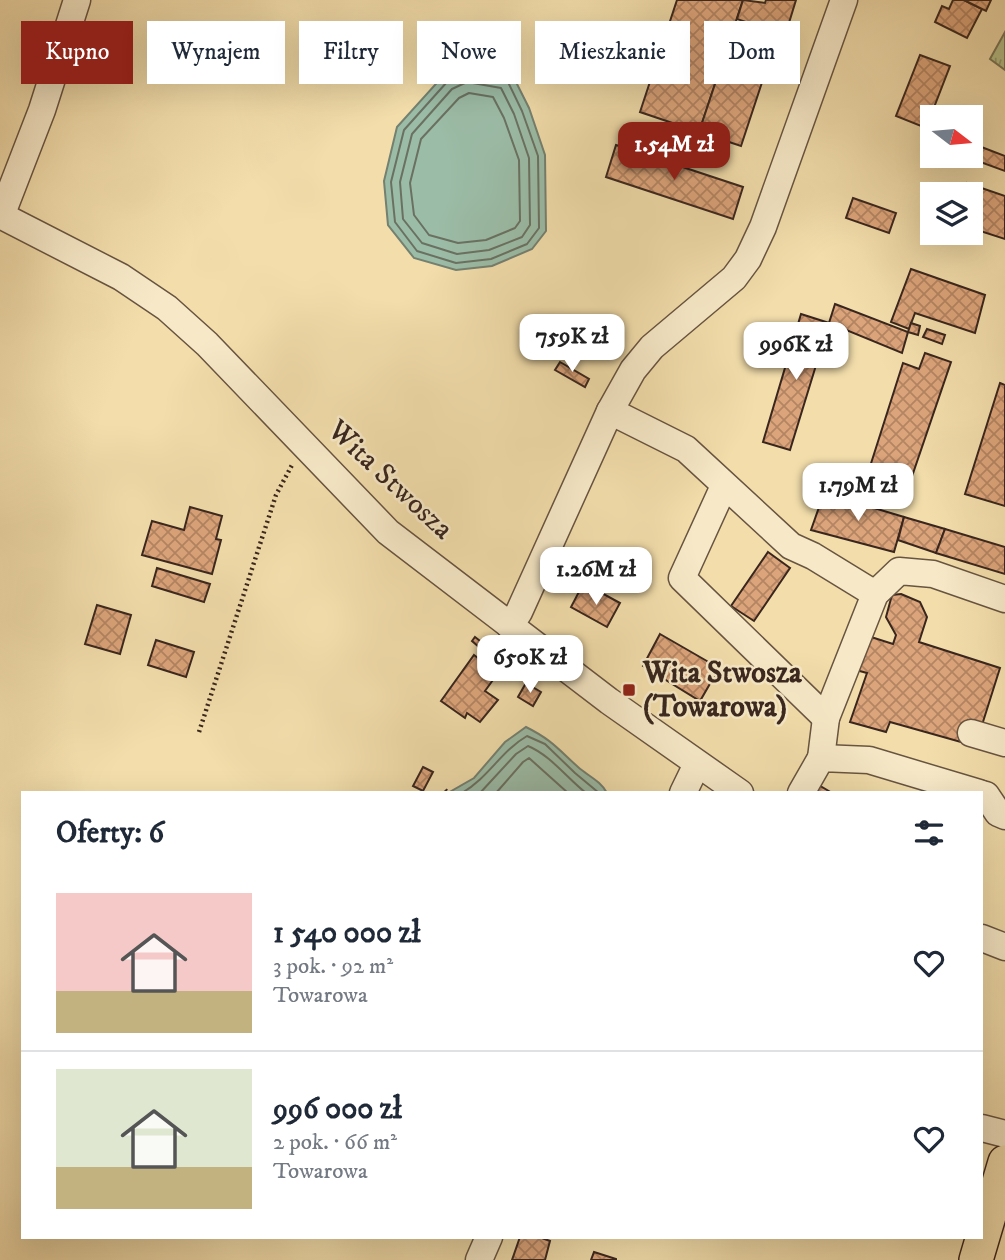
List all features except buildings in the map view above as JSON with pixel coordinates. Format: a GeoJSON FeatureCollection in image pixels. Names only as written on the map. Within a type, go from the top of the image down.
{"type":"FeatureCollection","features":[{"type":"Feature","properties":{"kind":"main road"},"geometry":{"type":"LineString","coordinates":[[983,1229],[996,1172]]}},
{"type":"Feature","properties":{"kind":"main road"},"geometry":{"type":"LineString","coordinates":[[976,1260],[981,1239]]}},
{"type":"Feature","properties":{"kind":"street"},"geometry":{"type":"LineString","coordinates":[[1,215],[42,110],[77,0]]}},
{"type":"Feature","properties":{"kind":"street"},"geometry":{"type":"LineString","coordinates":[[510,626],[525,600],[610,411],[633,370],[652,347],[719,292],[748,260],[763,227],[844,0]]}},
{"type":"Feature","properties":{"kind":"street","name":"Wita Stwosza"},"geometry":{"type":"LineString","coordinates":[[1,215],[121,277],[167,307],[207,344],[388,532],[609,701],[737,791]]}},
{"type":"Feature","properties":{"kind":"street"},"geometry":{"type":"LineString","coordinates":[[610,411],[686,449],[791,546],[813,556],[876,594]]}},
{"type":"Feature","properties":{"kind":"street"},"geometry":{"type":"LineString","coordinates":[[724,486],[682,578],[826,718]]}},
{"type":"Feature","properties":{"kind":"street"},"geometry":{"type":"LineString","coordinates":[[803,791],[821,758],[826,718],[876,594],[898,571],[933,574],[1005,600]]}},
{"type":"Feature","properties":{"kind":"street"},"geometry":{"type":"LineString","coordinates":[[971,733],[1005,743]]}},
{"type":"Feature","properties":{"kind":"street"},"geometry":{"type":"LineString","coordinates":[[821,758],[869,760],[973,791]]}},
{"type":"Feature","properties":{"kind":"street"},"geometry":{"type":"LineString","coordinates":[[685,791],[697,764]]}},
{"type":"Feature","properties":{"kind":"street"},"geometry":{"type":"LineString","coordinates":[[983,794],[998,813],[1005,816]]}},
{"type":"Feature","properties":{"kind":"street"},"geometry":{"type":"LineString","coordinates":[[983,938],[1005,947]]}},
{"type":"Feature","properties":{"kind":"street"},"geometry":{"type":"LineString","coordinates":[[983,1128],[1005,1133]]}},
{"type":"Feature","properties":{"kind":"street"},"geometry":{"type":"LineString","coordinates":[[479,1260],[488,1239]]}},
{"type":"Feature","properties":{"kind":"path"},"geometry":{"type":"LineString","coordinates":[[199,732],[276,495],[295,459],[306,449]]}},
{"type":"Feature","properties":{"kind":"green space"},"geometry":{"type":"Polygon","coordinates":[[[1005,32],[1005,70],[990,59],[1005,32]]]}},
{"type":"Feature","properties":{"kind":"water"},"geometry":{"type":"Polygon","coordinates":[[[436,84],[517,84],[529,108],[545,155],[546,231],[532,249],[492,266],[456,270],[414,258],[388,225],[384,181],[397,127],[436,84]]]}},
{"type":"Feature","properties":{"kind":"water"},"geometry":{"type":"Polygon","coordinates":[[[526,727],[554,745],[606,791],[451,791],[474,778],[505,742],[526,727]]]}},
{"type":"Feature","properties":{"kind":"place","name":"Wita Stwosza (Towarowa)"},"geometry":{"type":"Point","coordinates":[629,690]}}]}
